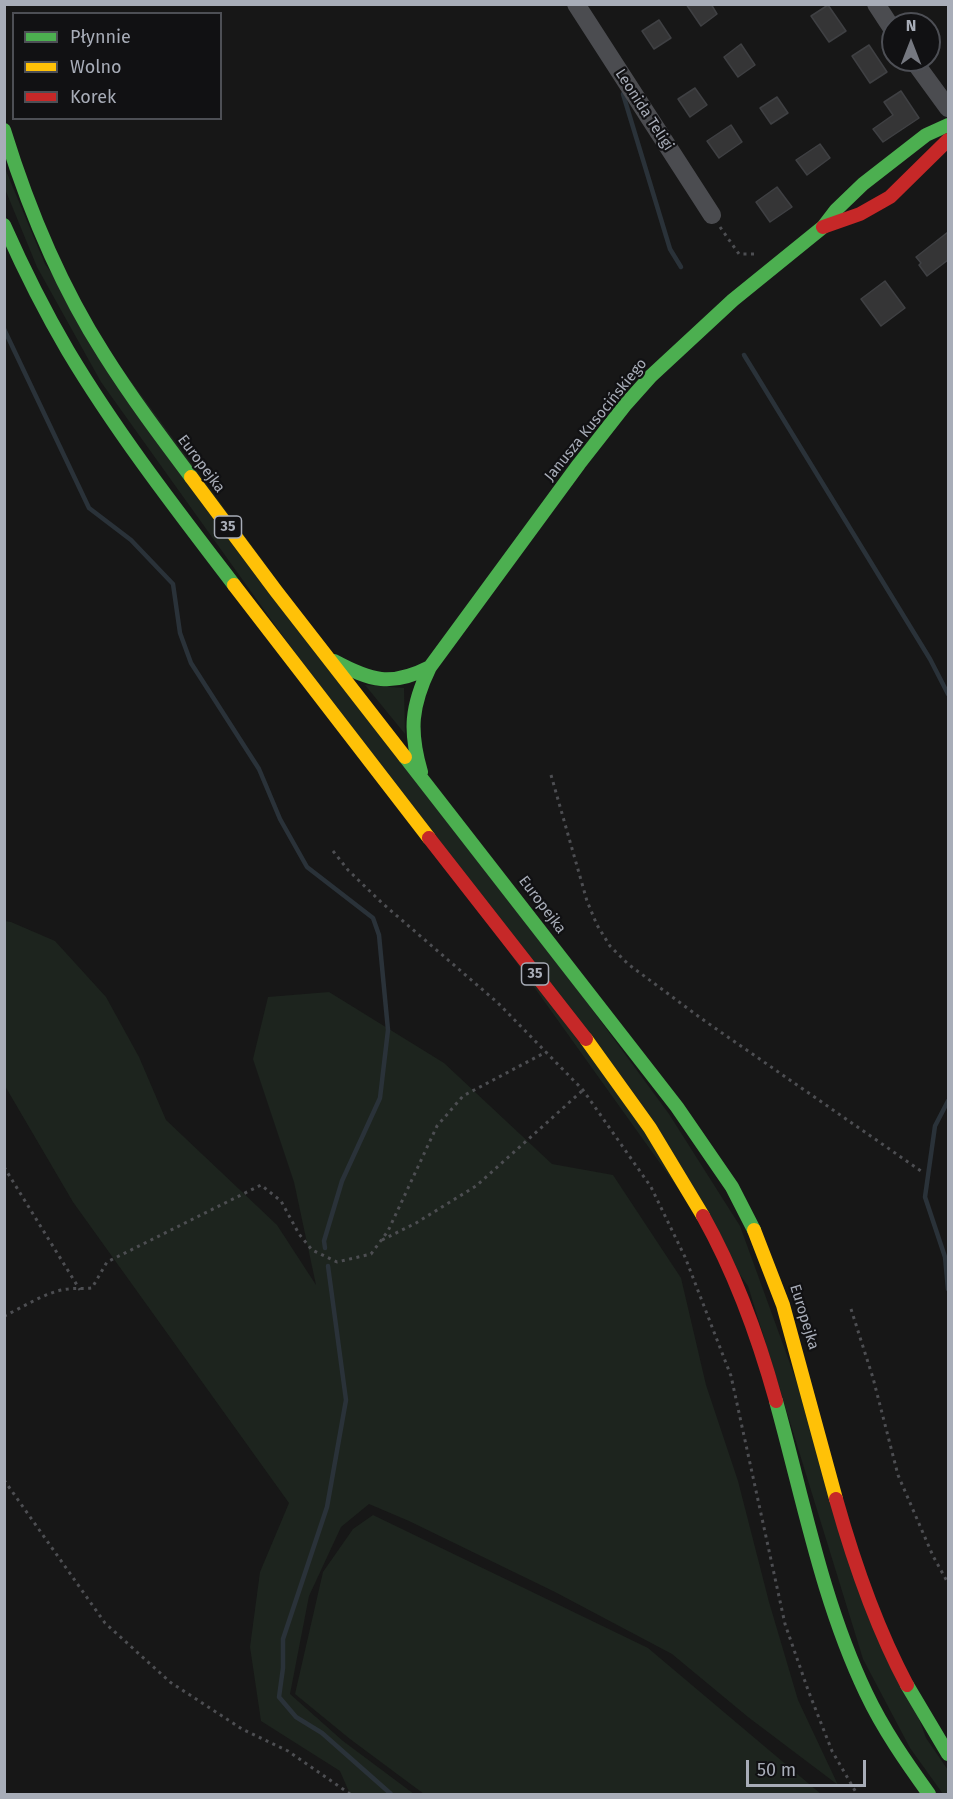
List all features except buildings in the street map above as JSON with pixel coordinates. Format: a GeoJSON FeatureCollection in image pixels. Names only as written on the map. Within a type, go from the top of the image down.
{"type":"FeatureCollection","features":[{"type":"Feature","properties":{"kind":"main road","name":"Janusza Kusocińskiego"},"geometry":{"type":"LineString","coordinates":[[425,783],[414,750],[412,722],[415,699],[429,667],[626,404],[651,376],[733,300],[823,227],[841,205],[863,184],[926,135],[948,125]]}},
{"type":"Feature","properties":{"kind":"main road","name":"Europejka"},"geometry":{"type":"LineString","coordinates":[[4,130],[14,162],[52,257],[102,351],[164,442],[326,656],[644,1063],[733,1189],[762,1248],[786,1311],[861,1582],[914,1702],[948,1754]]}},
{"type":"Feature","properties":{"kind":"main road","name":"Janusza Kusocińskiego"},"geometry":{"type":"LineString","coordinates":[[823,227],[860,214],[890,197],[948,140]]}},
{"type":"Feature","properties":{"kind":"main road","name":"35"},"geometry":{"type":"LineString","coordinates":[[4,225],[22,266],[57,333],[105,409],[202,543],[601,1058],[640,1112],[669,1158],[724,1260],[756,1335],[785,1431],[821,1570],[852,1662],[896,1748],[929,1794]]}},
{"type":"Feature","properties":{"kind":"main road"},"geometry":{"type":"LineString","coordinates":[[326,656],[361,675],[388,681],[413,676],[429,667]]}},
{"type":"Feature","properties":{"kind":"street","name":"Leonida Teligi"},"geometry":{"type":"LineString","coordinates":[[576,4],[712,215]]}},
{"type":"Feature","properties":{"kind":"street"},"geometry":{"type":"LineString","coordinates":[[922,72],[948,108]]}},
{"type":"Feature","properties":{"kind":"path"},"geometry":{"type":"LineString","coordinates":[[712,215],[739,254]]}},
{"type":"Feature","properties":{"kind":"path"},"geometry":{"type":"LineString","coordinates":[[551,776],[587,901],[597,925],[610,946],[658,987],[702,1019],[921,1171]]}},
{"type":"Feature","properties":{"kind":"path"},"geometry":{"type":"LineString","coordinates":[[333,851],[348,870],[382,903],[498,1003],[583,1090],[651,1187],[685,1257],[732,1376],[785,1624],[832,1751],[857,1794]]}},
{"type":"Feature","properties":{"kind":"path"},"geometry":{"type":"LineString","coordinates":[[4,1316],[67,1289],[93,1288],[107,1262],[261,1185],[281,1201],[299,1234],[312,1250],[337,1262],[371,1254],[388,1231],[437,1126],[463,1096],[546,1052]]}},
{"type":"Feature","properties":{"kind":"path"},"geometry":{"type":"LineString","coordinates":[[380,1241],[416,1223],[476,1186],[583,1090]]}},
{"type":"Feature","properties":{"kind":"path"},"geometry":{"type":"LineString","coordinates":[[4,1167],[80,1290]]}},
{"type":"Feature","properties":{"kind":"path"},"geometry":{"type":"LineString","coordinates":[[851,1309],[873,1378],[898,1475],[933,1556],[948,1583]]}},
{"type":"Feature","properties":{"kind":"path"},"geometry":{"type":"LineString","coordinates":[[4,1480],[105,1623],[113,1631],[170,1682],[242,1729],[288,1751],[350,1794]]}},
{"type":"Feature","properties":{"kind":"shaded area"},"geometry":{"type":"Polygon","coordinates":[[[4,166],[45,264],[669,1114],[740,1226],[926,1738],[948,1770],[948,1794],[943,1794],[910,1748],[863,1659],[748,1286],[101,382],[37,267],[5,189],[4,166]]]}},
{"type":"Feature","properties":{"kind":"shaded area"},"geometry":{"type":"Polygon","coordinates":[[[365,685],[404,688],[405,734],[365,685]]]}},
{"type":"Feature","properties":{"kind":"shaded area"},"geometry":{"type":"Polygon","coordinates":[[[4,921],[55,941],[106,997],[139,1057],[166,1120],[277,1225],[316,1285],[294,1182],[253,1059],[268,997],[329,992],[444,1063],[552,1164],[613,1175],[681,1278],[706,1385],[738,1481],[769,1602],[798,1700],[838,1785],[748,1717],[672,1654],[555,1592],[369,1504],[341,1527],[309,1596],[290,1694],[343,1741],[414,1794],[350,1794],[340,1771],[261,1721],[250,1647],[260,1572],[289,1503],[73,1202],[5,1086],[4,921]]]}},
{"type":"Feature","properties":{"kind":"shaded area"},"geometry":{"type":"Polygon","coordinates":[[[373,1515],[648,1648],[821,1794],[424,1794],[350,1739],[295,1694],[323,1572],[353,1529],[373,1515]]]}},
{"type":"Feature","properties":{"kind":"waterway"},"geometry":{"type":"LineString","coordinates":[[623,94],[670,249],[681,267]]}},
{"type":"Feature","properties":{"kind":"waterway"},"geometry":{"type":"LineString","coordinates":[[4,329],[89,508],[131,540],[173,584],[180,633],[191,663],[259,769],[280,819],[307,867],[373,918],[379,935],[388,1030],[380,1098],[342,1181],[324,1241],[325,1248]]}},
{"type":"Feature","properties":{"kind":"waterway"},"geometry":{"type":"LineString","coordinates":[[744,355],[930,659],[948,694]]}},
{"type":"Feature","properties":{"kind":"waterway"},"geometry":{"type":"LineString","coordinates":[[948,1101],[935,1126],[925,1197],[945,1257],[948,1289]]}},
{"type":"Feature","properties":{"kind":"waterway"},"geometry":{"type":"LineString","coordinates":[[328,1266],[346,1400],[327,1507],[283,1639],[283,1668],[279,1697],[296,1717],[322,1733],[391,1794]]}},
{"type":"Feature","properties":{"kind":"traffic: fast"},"geometry":{"type":"LineString","coordinates":[[430,667],[579,464],[651,376],[733,300],[823,227],[836,210],[863,184],[926,135],[948,125]]}},
{"type":"Feature","properties":{"kind":"traffic: fast"},"geometry":{"type":"LineString","coordinates":[[4,130],[46,245],[73,301],[125,386],[191,477]]}},
{"type":"Feature","properties":{"kind":"traffic: fast"},"geometry":{"type":"LineString","coordinates":[[4,225],[42,304],[68,351],[106,411],[234,585]]}},
{"type":"Feature","properties":{"kind":"traffic: fast"},"geometry":{"type":"LineString","coordinates":[[334,661],[359,673],[381,679],[404,677],[430,667]]}},
{"type":"Feature","properties":{"kind":"traffic: fast"},"geometry":{"type":"LineString","coordinates":[[421,772],[415,744],[414,719],[419,694],[430,667]]}},
{"type":"Feature","properties":{"kind":"traffic: fast"},"geometry":{"type":"LineString","coordinates":[[405,757],[677,1107],[732,1187],[754,1230]]}},
{"type":"Feature","properties":{"kind":"traffic: fast"},"geometry":{"type":"LineString","coordinates":[[776,1401],[825,1586],[851,1658],[880,1719],[929,1794]]}},
{"type":"Feature","properties":{"kind":"traffic: fast"},"geometry":{"type":"LineString","coordinates":[[907,1685],[948,1754]]}},
{"type":"Feature","properties":{"kind":"traffic: slow"},"geometry":{"type":"LineString","coordinates":[[191,477],[405,757]]}},
{"type":"Feature","properties":{"kind":"traffic: slow"},"geometry":{"type":"LineString","coordinates":[[234,585],[429,838]]}},
{"type":"Feature","properties":{"kind":"traffic: slow"},"geometry":{"type":"LineString","coordinates":[[586,1039],[650,1128],[703,1216]]}},
{"type":"Feature","properties":{"kind":"traffic: slow"},"geometry":{"type":"LineString","coordinates":[[754,1230],[783,1305],[836,1499]]}},
{"type":"Feature","properties":{"kind":"traffic: jam"},"geometry":{"type":"LineString","coordinates":[[823,227],[860,214],[890,197],[948,140]]}},
{"type":"Feature","properties":{"kind":"traffic: jam"},"geometry":{"type":"LineString","coordinates":[[429,838],[586,1039]]}},
{"type":"Feature","properties":{"kind":"traffic: jam"},"geometry":{"type":"LineString","coordinates":[[703,1216],[726,1261],[745,1306],[776,1401]]}},
{"type":"Feature","properties":{"kind":"traffic: jam"},"geometry":{"type":"LineString","coordinates":[[836,1499],[867,1594],[885,1640],[907,1685]]}}]}
